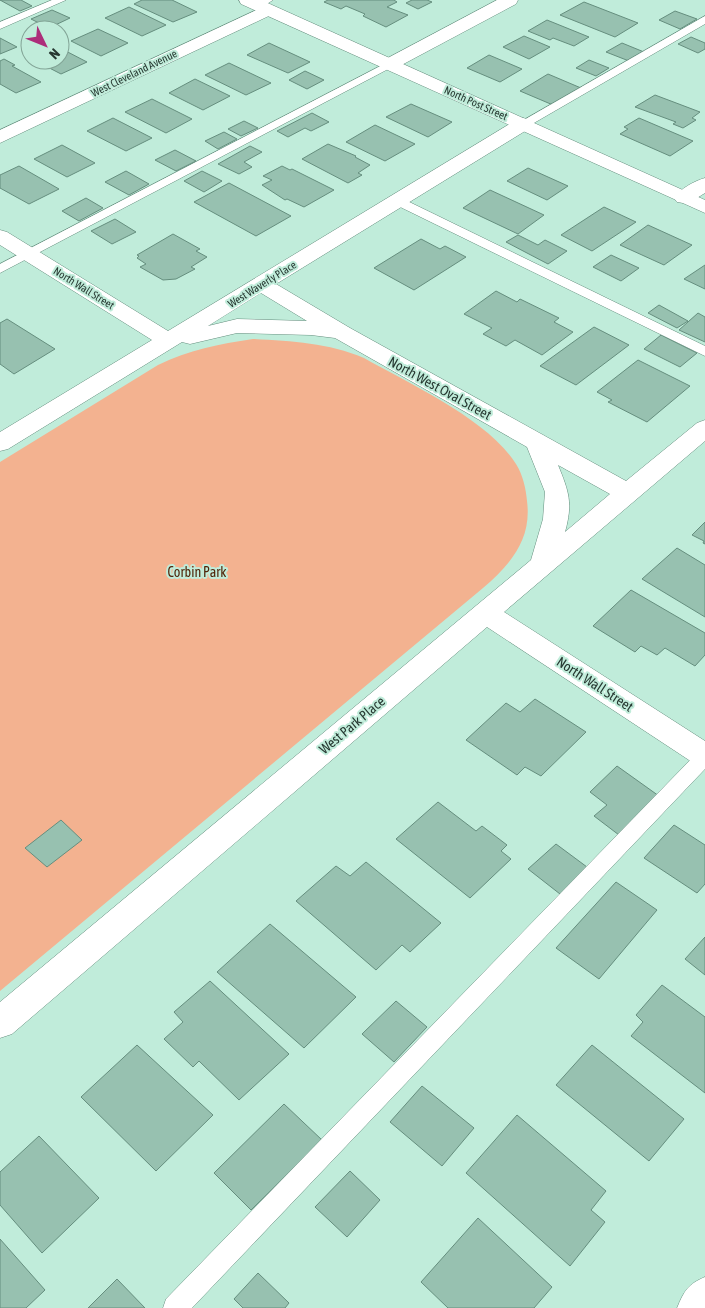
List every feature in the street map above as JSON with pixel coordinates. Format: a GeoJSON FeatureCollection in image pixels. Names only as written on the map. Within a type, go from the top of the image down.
{"type":"FeatureCollection","features":[{"type":"Feature","properties":{"kind":"street"},"geometry":{"type":"LineString","coordinates":[[390,64],[510,0]]}},
{"type":"Feature","properties":{"kind":"street","name":"North Post Street"},"geometry":{"type":"LineString","coordinates":[[260,4],[705,207]]}},
{"type":"Feature","properties":{"kind":"street","name":"West Cleveland Avenue"},"geometry":{"type":"LineString","coordinates":[[0,137],[260,4]]}},
{"type":"Feature","properties":{"kind":"street","name":"West Waverly Place"},"geometry":{"type":"LineString","coordinates":[[0,443],[523,124]]}},
{"type":"Feature","properties":{"kind":"street"},"geometry":{"type":"LineString","coordinates":[[684,198],[705,184]]}},
{"type":"Feature","properties":{"kind":"street","name":"North Wall Street"},"geometry":{"type":"LineString","coordinates":[[0,236],[169,341]]}},
{"type":"Feature","properties":{"kind":"street","name":"North West Oval Street"},"geometry":{"type":"LineString","coordinates":[[261,284],[342,333],[627,493]]}},
{"type":"Feature","properties":{"kind":"street","name":"North West Oval Street"},"geometry":{"type":"LineString","coordinates":[[169,341],[237,326],[311,328],[342,333]]}},
{"type":"Feature","properties":{"kind":"street","name":"West Park Place"},"geometry":{"type":"LineString","coordinates":[[0,1023],[705,428]]}},
{"type":"Feature","properties":{"kind":"street"},"geometry":{"type":"LineString","coordinates":[[537,443],[557,492],[556,520],[543,564]]}},
{"type":"Feature","properties":{"kind":"street","name":"North Wall Street"},"geometry":{"type":"LineString","coordinates":[[485,613],[705,757]]}},
{"type":"Feature","properties":{"kind":"street"},"geometry":{"type":"LineString","coordinates":[[696,1308],[705,1296]]}},
{"type":"Feature","properties":{"kind":"lane"},"geometry":{"type":"LineString","coordinates":[[0,26],[61,0]]}},
{"type":"Feature","properties":{"kind":"lane"},"geometry":{"type":"LineString","coordinates":[[523,124],[705,18]]}},
{"type":"Feature","properties":{"kind":"lane"},"geometry":{"type":"LineString","coordinates":[[0,269],[390,64]]}},
{"type":"Feature","properties":{"kind":"lane"},"geometry":{"type":"LineString","coordinates":[[397,200],[705,352]]}},
{"type":"Feature","properties":{"kind":"lane"},"geometry":{"type":"LineString","coordinates":[[175,1308],[705,757]]}},
{"type":"Feature","properties":{"kind":"green space","name":"Corbin Park"},"geometry":{"type":"Polygon","coordinates":[[[253,339],[323,346],[364,358],[425,391],[468,418],[504,448],[521,473],[526,492],[528,515],[523,539],[511,560],[483,588],[0,991],[0,462],[158,365],[204,348],[253,339]]]}},
{"type":"Feature","properties":{"kind":"building"},"geometry":{"type":"Polygon","coordinates":[[[0,0],[21,0],[32,6],[20,11],[0,0]]]}},
{"type":"Feature","properties":{"kind":"building"},"geometry":{"type":"Polygon","coordinates":[[[142,0],[172,0],[197,12],[173,22],[134,4],[142,0]]]}},
{"type":"Feature","properties":{"kind":"building"},"geometry":{"type":"Polygon","coordinates":[[[328,0],[394,0],[397,2],[387,7],[408,15],[386,27],[363,16],[365,14],[346,6],[341,9],[324,2],[328,0]]]}},
{"type":"Feature","properties":{"kind":"building"},"geometry":{"type":"Polygon","coordinates":[[[412,0],[432,2],[418,9],[406,3],[412,0]]]}},
{"type":"Feature","properties":{"kind":"building"},"geometry":{"type":"Polygon","coordinates":[[[584,2],[638,23],[615,37],[560,15],[584,2]]]}},
{"type":"Feature","properties":{"kind":"building"},"geometry":{"type":"Polygon","coordinates":[[[129,7],[166,25],[142,36],[105,18],[129,7]]]}},
{"type":"Feature","properties":{"kind":"building"},"geometry":{"type":"Polygon","coordinates":[[[52,10],[70,18],[66,20],[31,19],[52,10]]]}},
{"type":"Feature","properties":{"kind":"building"},"geometry":{"type":"Polygon","coordinates":[[[675,11],[697,19],[680,29],[659,20],[675,11]]]}},
{"type":"Feature","properties":{"kind":"building"},"geometry":{"type":"Polygon","coordinates":[[[547,20],[589,37],[574,46],[553,38],[550,40],[528,31],[547,20]]]}},
{"type":"Feature","properties":{"kind":"building"},"geometry":{"type":"Polygon","coordinates":[[[98,29],[128,43],[101,56],[71,41],[98,29]]]}},
{"type":"Feature","properties":{"kind":"building"},"geometry":{"type":"Polygon","coordinates":[[[524,36],[550,47],[529,59],[503,47],[524,36]]]}},
{"type":"Feature","properties":{"kind":"building"},"geometry":{"type":"Polygon","coordinates":[[[691,37],[705,43],[705,49],[698,53],[678,44],[691,37]]]}},
{"type":"Feature","properties":{"kind":"building"},"geometry":{"type":"Polygon","coordinates":[[[0,38],[17,47],[0,54],[0,38]]]}},
{"type":"Feature","properties":{"kind":"building"},"geometry":{"type":"Polygon","coordinates":[[[269,43],[310,62],[288,73],[247,55],[269,43]]]}},
{"type":"Feature","properties":{"kind":"building"},"geometry":{"type":"Polygon","coordinates":[[[622,43],[644,52],[629,61],[606,52],[622,43]]]}},
{"type":"Feature","properties":{"kind":"building"},"geometry":{"type":"Polygon","coordinates":[[[70,53],[87,62],[70,70],[70,53]]]}},
{"type":"Feature","properties":{"kind":"building"},"geometry":{"type":"Polygon","coordinates":[[[489,55],[522,69],[500,82],[467,68],[489,55]]]}},
{"type":"Feature","properties":{"kind":"building"},"geometry":{"type":"Polygon","coordinates":[[[4,59],[15,65],[12,66],[41,82],[16,93],[0,84],[0,61],[4,59]]]}},
{"type":"Feature","properties":{"kind":"building"},"geometry":{"type":"Polygon","coordinates":[[[589,60],[609,68],[596,76],[576,68],[589,60]]]}},
{"type":"Feature","properties":{"kind":"building"},"geometry":{"type":"Polygon","coordinates":[[[229,63],[271,83],[246,95],[205,75],[229,63]]]}},
{"type":"Feature","properties":{"kind":"building"},"geometry":{"type":"Polygon","coordinates":[[[53,70],[70,70],[61,74],[53,70]]]}},
{"type":"Feature","properties":{"kind":"building"},"geometry":{"type":"Polygon","coordinates":[[[305,71],[324,80],[307,89],[289,80],[305,71]]]}},
{"type":"Feature","properties":{"kind":"building"},"geometry":{"type":"Polygon","coordinates":[[[548,74],[581,88],[553,105],[520,91],[548,74]]]}},
{"type":"Feature","properties":{"kind":"building"},"geometry":{"type":"Polygon","coordinates":[[[195,79],[230,96],[203,110],[169,93],[195,79]]]}},
{"type":"Feature","properties":{"kind":"building"},"geometry":{"type":"Polygon","coordinates":[[[655,95],[700,112],[692,118],[696,120],[683,128],[673,124],[676,122],[635,107],[655,95]]]}},
{"type":"Feature","properties":{"kind":"building"},"geometry":{"type":"Polygon","coordinates":[[[152,99],[192,119],[166,133],[125,112],[152,99]]]}},
{"type":"Feature","properties":{"kind":"building"},"geometry":{"type":"Polygon","coordinates":[[[411,104],[452,122],[428,137],[386,117],[411,104]]]}},
{"type":"Feature","properties":{"kind":"building"},"geometry":{"type":"Polygon","coordinates":[[[312,113],[329,122],[311,131],[305,128],[288,137],[277,131],[312,113]]]}},
{"type":"Feature","properties":{"kind":"building"},"geometry":{"type":"Polygon","coordinates":[[[113,118],[152,138],[126,151],[87,131],[113,118]]]}},
{"type":"Feature","properties":{"kind":"building"},"geometry":{"type":"Polygon","coordinates":[[[639,118],[693,141],[670,156],[620,134],[628,129],[624,127],[639,118]]]}},
{"type":"Feature","properties":{"kind":"building"},"geometry":{"type":"Polygon","coordinates":[[[244,121],[258,128],[241,136],[228,129],[244,121]]]}},
{"type":"Feature","properties":{"kind":"building"},"geometry":{"type":"Polygon","coordinates":[[[375,125],[415,144],[385,161],[346,142],[375,125]]]}},
{"type":"Feature","properties":{"kind":"building"},"geometry":{"type":"Polygon","coordinates":[[[224,132],[237,139],[218,149],[205,141],[224,132]]]}},
{"type":"Feature","properties":{"kind":"building"},"geometry":{"type":"Polygon","coordinates":[[[328,144],[356,156],[370,165],[358,173],[362,175],[348,183],[302,159],[328,144]]]}},
{"type":"Feature","properties":{"kind":"building"},"geometry":{"type":"Polygon","coordinates":[[[62,145],[95,163],[67,177],[34,159],[62,145]]]}},
{"type":"Feature","properties":{"kind":"building"},"geometry":{"type":"Polygon","coordinates":[[[250,146],[262,152],[244,162],[252,167],[239,174],[218,164],[250,146]]]}},
{"type":"Feature","properties":{"kind":"building"},"geometry":{"type":"Polygon","coordinates":[[[175,150],[196,161],[176,171],[155,160],[175,150]]]}},
{"type":"Feature","properties":{"kind":"building"},"geometry":{"type":"Polygon","coordinates":[[[19,166],[59,189],[29,204],[0,188],[0,175],[19,166]]]}},
{"type":"Feature","properties":{"kind":"building"},"geometry":{"type":"Polygon","coordinates":[[[282,166],[334,190],[304,207],[287,199],[285,200],[262,185],[272,180],[263,176],[282,166]]]}},
{"type":"Feature","properties":{"kind":"building"},"geometry":{"type":"Polygon","coordinates":[[[528,168],[568,186],[547,200],[507,181],[528,168]]]}},
{"type":"Feature","properties":{"kind":"building"},"geometry":{"type":"Polygon","coordinates":[[[126,171],[149,184],[129,195],[105,182],[126,171]]]}},
{"type":"Feature","properties":{"kind":"building"},"geometry":{"type":"Polygon","coordinates":[[[202,171],[222,181],[204,192],[184,181],[202,171]]]}},
{"type":"Feature","properties":{"kind":"building"},"geometry":{"type":"Polygon","coordinates":[[[229,183],[291,216],[256,236],[194,202],[229,183]]]}},
{"type":"Feature","properties":{"kind":"building"},"geometry":{"type":"Polygon","coordinates":[[[490,190],[544,215],[518,234],[463,208],[490,190]]]}},
{"type":"Feature","properties":{"kind":"building"},"geometry":{"type":"Polygon","coordinates":[[[86,198],[103,208],[79,221],[62,211],[86,198]]]}},
{"type":"Feature","properties":{"kind":"building"},"geometry":{"type":"Polygon","coordinates":[[[604,207],[636,222],[592,251],[561,235],[604,207]]]}},
{"type":"Feature","properties":{"kind":"building"},"geometry":{"type":"Polygon","coordinates":[[[115,219],[136,232],[112,244],[91,231],[115,219]]]}},
{"type":"Feature","properties":{"kind":"building"},"geometry":{"type":"Polygon","coordinates":[[[648,225],[692,245],[664,265],[620,245],[648,225]]]}},
{"type":"Feature","properties":{"kind":"building"},"geometry":{"type":"Polygon","coordinates":[[[173,234],[200,249],[196,251],[207,257],[191,267],[195,269],[176,279],[163,280],[140,267],[146,264],[137,258],[139,256],[137,255],[173,234]]]}},
{"type":"Feature","properties":{"kind":"building"},"geometry":{"type":"Polygon","coordinates":[[[518,235],[538,245],[545,240],[567,251],[548,264],[506,242],[518,235]]]}},
{"type":"Feature","properties":{"kind":"building"},"geometry":{"type":"Polygon","coordinates":[[[421,239],[440,249],[445,246],[466,257],[414,290],[374,268],[421,239]]]}},
{"type":"Feature","properties":{"kind":"building"},"geometry":{"type":"Polygon","coordinates":[[[611,255],[639,268],[621,281],[593,267],[611,255]]]}},
{"type":"Feature","properties":{"kind":"building"},"geometry":{"type":"Polygon","coordinates":[[[705,265],[705,289],[684,279],[705,265]]]}},
{"type":"Feature","properties":{"kind":"building"},"geometry":{"type":"Polygon","coordinates":[[[496,291],[517,302],[520,299],[559,318],[554,322],[573,332],[542,355],[515,340],[506,346],[483,334],[492,328],[464,314],[496,291]]]}},
{"type":"Feature","properties":{"kind":"building"},"geometry":{"type":"Polygon","coordinates":[[[659,305],[688,321],[677,328],[648,313],[659,305]]]}},
{"type":"Feature","properties":{"kind":"building"},"geometry":{"type":"Polygon","coordinates":[[[698,313],[705,317],[705,342],[679,330],[698,313]]]}},
{"type":"Feature","properties":{"kind":"building"},"geometry":{"type":"Polygon","coordinates":[[[7,319],[55,349],[14,374],[0,364],[0,323],[7,319]]]}},
{"type":"Feature","properties":{"kind":"building"},"geometry":{"type":"Polygon","coordinates":[[[594,327],[629,345],[576,385],[540,366],[594,327]]]}},
{"type":"Feature","properties":{"kind":"building"},"geometry":{"type":"Polygon","coordinates":[[[661,335],[697,353],[680,367],[644,349],[661,335]]]}},
{"type":"Feature","properties":{"kind":"building"},"geometry":{"type":"Polygon","coordinates":[[[638,360],[690,386],[647,422],[608,402],[612,400],[597,392],[638,360]]]}},
{"type":"Feature","properties":{"kind":"building"},"geometry":{"type":"Polygon","coordinates":[[[705,522],[705,544],[703,543],[704,541],[692,535],[705,522]]]}},
{"type":"Feature","properties":{"kind":"building"},"geometry":{"type":"Polygon","coordinates":[[[677,548],[705,565],[705,617],[642,579],[677,548]]]}},
{"type":"Feature","properties":{"kind":"building"},"geometry":{"type":"Polygon","coordinates":[[[631,590],[705,633],[705,655],[695,666],[665,648],[657,655],[641,646],[635,652],[593,626],[631,590]]]}},
{"type":"Feature","properties":{"kind":"building"},"geometry":{"type":"Polygon","coordinates":[[[535,699],[586,732],[541,776],[525,767],[517,775],[466,740],[506,703],[520,712],[535,699]]]}},
{"type":"Feature","properties":{"kind":"building"},"geometry":{"type":"Polygon","coordinates":[[[617,766],[659,796],[619,835],[594,816],[607,805],[590,792],[617,766]]]}},
{"type":"Feature","properties":{"kind":"building"},"geometry":{"type":"Polygon","coordinates":[[[438,802],[476,831],[482,826],[507,845],[501,851],[511,859],[470,898],[396,839],[438,802]]]}},
{"type":"Feature","properties":{"kind":"building"},"geometry":{"type":"Polygon","coordinates":[[[61,820],[82,840],[47,867],[25,848],[61,820]]]}},
{"type":"Feature","properties":{"kind":"building"},"geometry":{"type":"Polygon","coordinates":[[[674,825],[705,845],[705,884],[697,893],[644,858],[674,825]]]}},
{"type":"Feature","properties":{"kind":"building"},"geometry":{"type":"Polygon","coordinates":[[[556,844],[587,867],[560,894],[528,869],[556,844]]]}},
{"type":"Feature","properties":{"kind":"building"},"geometry":{"type":"Polygon","coordinates":[[[366,862],[441,923],[410,952],[402,945],[376,970],[296,901],[336,866],[350,876],[366,862]]]}},
{"type":"Feature","properties":{"kind":"building"},"geometry":{"type":"Polygon","coordinates":[[[616,882],[657,910],[599,979],[556,948],[616,882]]]}},
{"type":"Feature","properties":{"kind":"building"},"geometry":{"type":"Polygon","coordinates":[[[270,924],[356,997],[304,1048],[217,972],[270,924]]]}},
{"type":"Feature","properties":{"kind":"building"},"geometry":{"type":"Polygon","coordinates":[[[705,937],[705,975],[685,959],[705,937]]]}},
{"type":"Feature","properties":{"kind":"building"},"geometry":{"type":"Polygon","coordinates":[[[210,981],[289,1054],[239,1100],[199,1061],[193,1067],[164,1039],[183,1022],[174,1012],[210,981]]]}},
{"type":"Feature","properties":{"kind":"building"},"geometry":{"type":"Polygon","coordinates":[[[662,985],[705,1017],[705,1093],[631,1036],[643,1022],[636,1015],[662,985]]]}},
{"type":"Feature","properties":{"kind":"building"},"geometry":{"type":"Polygon","coordinates":[[[396,1001],[427,1027],[394,1062],[362,1034],[396,1001]]]}},
{"type":"Feature","properties":{"kind":"building"},"geometry":{"type":"Polygon","coordinates":[[[137,1045],[213,1115],[156,1171],[81,1097],[137,1045]]]}},
{"type":"Feature","properties":{"kind":"building"},"geometry":{"type":"Polygon","coordinates":[[[592,1045],[684,1119],[649,1161],[556,1085],[592,1045]]]}},
{"type":"Feature","properties":{"kind":"building"},"geometry":{"type":"Polygon","coordinates":[[[422,1086],[474,1128],[442,1166],[390,1122],[422,1086]]]}},
{"type":"Feature","properties":{"kind":"building"},"geometry":{"type":"Polygon","coordinates":[[[284,1104],[322,1140],[251,1210],[214,1173],[284,1104]]]}},
{"type":"Feature","properties":{"kind":"building"},"geometry":{"type":"Polygon","coordinates":[[[517,1115],[606,1191],[591,1210],[605,1222],[570,1266],[466,1173],[517,1115]]]}},
{"type":"Feature","properties":{"kind":"building"},"geometry":{"type":"Polygon","coordinates":[[[39,1136],[99,1198],[42,1253],[0,1205],[0,1172],[39,1136]]]}},
{"type":"Feature","properties":{"kind":"building"},"geometry":{"type":"Polygon","coordinates":[[[350,1171],[380,1200],[347,1237],[315,1207],[350,1171]]]}},
{"type":"Feature","properties":{"kind":"building"},"geometry":{"type":"Polygon","coordinates":[[[478,1218],[552,1287],[534,1308],[448,1308],[421,1282],[478,1218]]]}},
{"type":"Feature","properties":{"kind":"building"},"geometry":{"type":"Polygon","coordinates":[[[0,1239],[45,1290],[26,1308],[0,1308],[0,1239]]]}},
{"type":"Feature","properties":{"kind":"building"},"geometry":{"type":"Polygon","coordinates":[[[258,1273],[289,1303],[285,1308],[243,1308],[234,1299],[258,1273]]]}},
{"type":"Feature","properties":{"kind":"building"},"geometry":{"type":"Polygon","coordinates":[[[117,1279],[145,1308],[88,1308],[117,1279]]]}}]}
